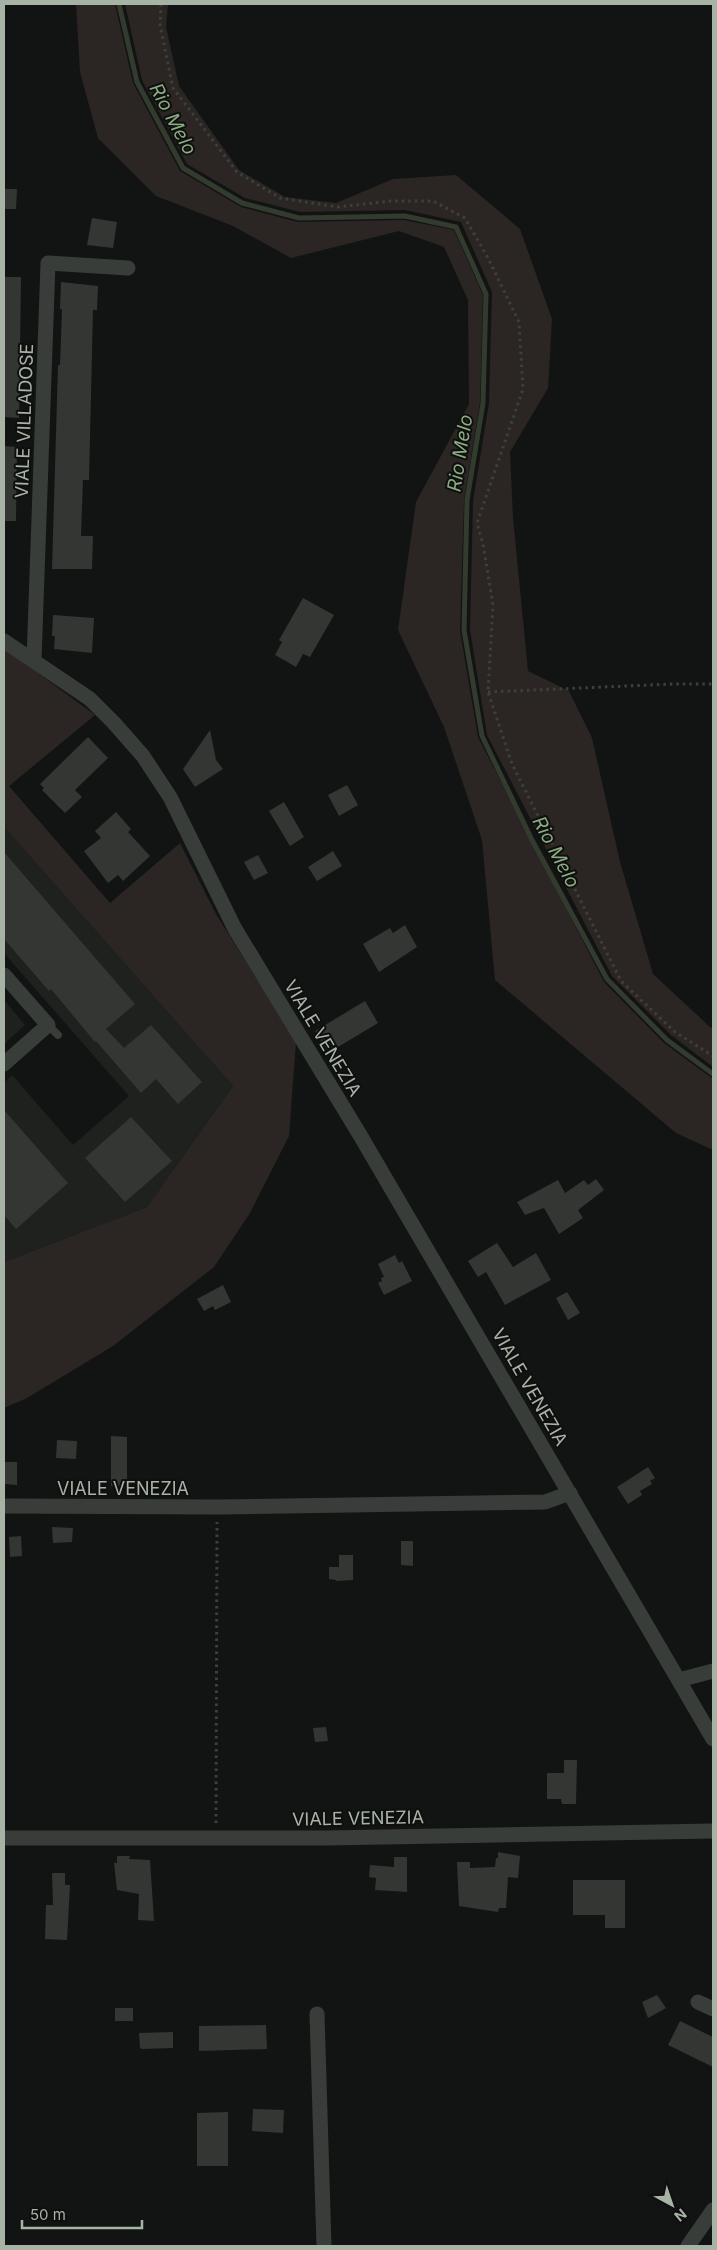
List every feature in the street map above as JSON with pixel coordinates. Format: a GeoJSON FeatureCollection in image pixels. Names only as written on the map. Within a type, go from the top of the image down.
{"type":"FeatureCollection","features":[{"type":"Feature","properties":{"kind":"street","name":"VIALE VILLADOSE"},"geometry":{"type":"LineString","coordinates":[[34,660],[48,264],[128,268]]}},
{"type":"Feature","properties":{"kind":"street","name":"VIALE VENEZIA"},"geometry":{"type":"LineString","coordinates":[[4,641],[90,699],[114,722],[143,756],[170,798],[235,928],[360,1135],[713,1740]]}},
{"type":"Feature","properties":{"kind":"street"},"geometry":{"type":"LineString","coordinates":[[4,975],[53,1030],[4,1064]]}},
{"type":"Feature","properties":{"kind":"street","name":"VIALE VENEZIA"},"geometry":{"type":"LineString","coordinates":[[4,1506],[218,1506],[545,1502],[570,1493]]}},
{"type":"Feature","properties":{"kind":"street"},"geometry":{"type":"LineString","coordinates":[[679,1680],[713,1671]]}},
{"type":"Feature","properties":{"kind":"street","name":"VIALE VENEZIA"},"geometry":{"type":"LineString","coordinates":[[4,1838],[216,1838],[713,1831]]}},
{"type":"Feature","properties":{"kind":"street"},"geometry":{"type":"LineString","coordinates":[[698,2002],[713,2009]]}},
{"type":"Feature","properties":{"kind":"street"},"geometry":{"type":"LineString","coordinates":[[317,2014],[324,2246]]}},
{"type":"Feature","properties":{"kind":"street"},"geometry":{"type":"LineString","coordinates":[[688,2246],[713,2210]]}},
{"type":"Feature","properties":{"kind":"path"},"geometry":{"type":"LineString","coordinates":[[161,4],[160,25],[173,88],[237,172],[280,198],[338,207],[391,201],[433,202],[465,218],[488,258],[519,322],[523,389],[477,523],[483,544],[493,605],[488,692],[512,764],[621,981],[675,1032],[713,1056]]}},
{"type":"Feature","properties":{"kind":"path"},"geometry":{"type":"LineString","coordinates":[[488,692],[713,684]]}},
{"type":"Feature","properties":{"kind":"path"},"geometry":{"type":"LineString","coordinates":[[216,1838],[218,1506]]}},
{"type":"Feature","properties":{"kind":"shaded area"},"geometry":{"type":"Polygon","coordinates":[[[76,4],[115,4],[133,83],[180,171],[241,207],[298,222],[404,220],[454,230],[483,295],[480,402],[464,500],[460,631],[478,737],[604,982],[664,1043],[713,1079],[713,1150],[676,1133],[495,980],[482,840],[444,727],[398,630],[416,502],[469,404],[468,300],[444,247],[399,231],[291,258],[233,226],[156,196],[98,138],[80,72],[76,4]]]}},
{"type":"Feature","properties":{"kind":"shaded area"},"geometry":{"type":"Polygon","coordinates":[[[125,4],[168,4],[166,27],[179,86],[239,170],[285,197],[336,203],[393,179],[456,175],[520,229],[552,319],[548,388],[510,452],[513,518],[528,671],[569,691],[592,738],[620,862],[653,974],[713,1028],[713,1067],[671,1035],[612,976],[487,735],[470,630],[473,501],[489,403],[492,292],[461,222],[405,210],[300,212],[245,198],[187,164],[142,80],[125,4]]]}},
{"type":"Feature","properties":{"kind":"shaded area"},"geometry":{"type":"Polygon","coordinates":[[[4,648],[95,715],[9,786],[110,903],[180,843],[216,914],[296,1042],[289,1136],[250,1213],[214,1267],[113,1346],[27,1398],[4,1408],[4,1262],[147,1207],[233,1086],[4,827],[4,648]]]}},
{"type":"Feature","properties":{"kind":"shaded area"},"geometry":{"type":"Polygon","coordinates":[[[4,827],[233,1086],[147,1207],[4,1262],[4,1083],[12,1075],[73,1145],[129,1096],[4,953],[4,827]]]}},
{"type":"Feature","properties":{"kind":"shaded area"},"geometry":{"type":"Polygon","coordinates":[[[4,1000],[25,1025],[4,1044],[4,1000]]]}},
{"type":"Feature","properties":{"kind":"building"},"geometry":{"type":"Polygon","coordinates":[[[4,189],[17,189],[16,209],[4,209],[4,189]]]}},
{"type":"Feature","properties":{"kind":"building"},"geometry":{"type":"Polygon","coordinates":[[[92,218],[117,222],[113,248],[87,245],[92,218]]]}},
{"type":"Feature","properties":{"kind":"building"},"geometry":{"type":"Polygon","coordinates":[[[4,277],[21,277],[19,418],[4,417],[4,277]]]}},
{"type":"Feature","properties":{"kind":"building"},"geometry":{"type":"Polygon","coordinates":[[[61,282],[98,286],[97,310],[93,310],[89,480],[83,480],[81,536],[93,536],[92,569],[52,569],[58,365],[60,365],[62,309],[60,309],[61,282]]]}},
{"type":"Feature","properties":{"kind":"building"},"geometry":{"type":"Polygon","coordinates":[[[4,446],[17,447],[16,521],[4,521],[4,446]]]}},
{"type":"Feature","properties":{"kind":"building"},"geometry":{"type":"Polygon","coordinates":[[[303,598],[334,615],[310,657],[303,654],[296,667],[275,655],[282,642],[279,640],[303,598]]]}},
{"type":"Feature","properties":{"kind":"building"},"geometry":{"type":"Polygon","coordinates":[[[53,615],[94,618],[92,653],[54,649],[55,636],[52,636],[53,615]]]}},
{"type":"Feature","properties":{"kind":"building"},"geometry":{"type":"Polygon","coordinates":[[[210,730],[216,760],[223,769],[195,787],[183,769],[210,730]]]}},
{"type":"Feature","properties":{"kind":"building"},"geometry":{"type":"Polygon","coordinates":[[[88,737],[108,758],[75,790],[82,797],[65,813],[42,790],[44,788],[40,784],[88,737]]]}},
{"type":"Feature","properties":{"kind":"building"},"geometry":{"type":"Polygon","coordinates":[[[347,785],[358,805],[339,816],[328,795],[347,785]]]}},
{"type":"Feature","properties":{"kind":"building"},"geometry":{"type":"Polygon","coordinates":[[[284,802],[304,837],[290,846],[269,811],[284,802]]]}},
{"type":"Feature","properties":{"kind":"building"},"geometry":{"type":"Polygon","coordinates":[[[116,812],[131,829],[128,832],[150,856],[123,881],[118,875],[108,883],[84,851],[101,838],[95,831],[116,812]]]}},
{"type":"Feature","properties":{"kind":"building"},"geometry":{"type":"Polygon","coordinates":[[[333,851],[342,866],[317,881],[308,867],[333,851]]]}},
{"type":"Feature","properties":{"kind":"building"},"geometry":{"type":"Polygon","coordinates":[[[4,852],[135,1004],[106,1029],[124,1048],[151,1025],[202,1082],[178,1104],[156,1079],[141,1093],[51,989],[49,991],[4,939],[4,852]]]}},
{"type":"Feature","properties":{"kind":"building"},"geometry":{"type":"Polygon","coordinates":[[[258,855],[268,873],[254,880],[244,862],[258,855]]]}},
{"type":"Feature","properties":{"kind":"building"},"geometry":{"type":"Polygon","coordinates":[[[405,925],[417,947],[379,972],[363,944],[390,928],[393,933],[405,925]]]}},
{"type":"Feature","properties":{"kind":"building"},"geometry":{"type":"Polygon","coordinates":[[[365,1001],[378,1023],[328,1053],[315,1031],[365,1001]]]}},
{"type":"Feature","properties":{"kind":"building"},"geometry":{"type":"Polygon","coordinates":[[[4,1110],[68,1183],[16,1229],[4,1215],[4,1110]]]}},
{"type":"Feature","properties":{"kind":"building"},"geometry":{"type":"Polygon","coordinates":[[[131,1117],[172,1161],[125,1202],[85,1158],[131,1117]]]}},
{"type":"Feature","properties":{"kind":"building"},"geometry":{"type":"Polygon","coordinates":[[[596,1179],[604,1190],[578,1210],[583,1218],[559,1234],[544,1208],[525,1215],[517,1202],[558,1180],[565,1193],[584,1180],[588,1185],[596,1179]]]}},
{"type":"Feature","properties":{"kind":"building"},"geometry":{"type":"Polygon","coordinates":[[[497,1243],[513,1267],[536,1253],[551,1280],[505,1305],[486,1272],[478,1277],[468,1261],[497,1243]]]}},
{"type":"Feature","properties":{"kind":"building"},"geometry":{"type":"Polygon","coordinates":[[[395,1255],[399,1263],[402,1261],[412,1281],[384,1295],[378,1283],[384,1277],[378,1264],[395,1255]]]}},
{"type":"Feature","properties":{"kind":"building"},"geometry":{"type":"Polygon","coordinates":[[[223,1285],[231,1302],[215,1310],[213,1306],[204,1311],[197,1299],[223,1285]]]}},
{"type":"Feature","properties":{"kind":"building"},"geometry":{"type":"Polygon","coordinates":[[[567,1292],[580,1313],[568,1320],[556,1298],[567,1292]]]}},
{"type":"Feature","properties":{"kind":"building"},"geometry":{"type":"Polygon","coordinates":[[[111,1436],[127,1437],[127,1487],[111,1486],[111,1436]]]}},
{"type":"Feature","properties":{"kind":"building"},"geometry":{"type":"Polygon","coordinates":[[[57,1440],[77,1441],[76,1459],[56,1458],[57,1440]]]}},
{"type":"Feature","properties":{"kind":"building"},"geometry":{"type":"Polygon","coordinates":[[[4,1462],[17,1462],[17,1485],[4,1484],[4,1462]]]}},
{"type":"Feature","properties":{"kind":"building"},"geometry":{"type":"Polygon","coordinates":[[[648,1467],[655,1478],[650,1481],[652,1484],[640,1491],[642,1495],[628,1504],[617,1487],[648,1467]]]}},
{"type":"Feature","properties":{"kind":"building"},"geometry":{"type":"Polygon","coordinates":[[[52,1527],[73,1528],[72,1542],[53,1543],[52,1527]]]}},
{"type":"Feature","properties":{"kind":"building"},"geometry":{"type":"Polygon","coordinates":[[[21,1536],[22,1556],[10,1557],[9,1537],[21,1536]]]}},
{"type":"Feature","properties":{"kind":"building"},"geometry":{"type":"Polygon","coordinates":[[[401,1541],[413,1541],[413,1566],[401,1565],[401,1541]]]}},
{"type":"Feature","properties":{"kind":"building"},"geometry":{"type":"Polygon","coordinates":[[[339,1555],[353,1555],[353,1580],[336,1581],[329,1579],[329,1567],[339,1567],[339,1555]]]}},
{"type":"Feature","properties":{"kind":"building"},"geometry":{"type":"Polygon","coordinates":[[[326,1727],[328,1741],[315,1742],[313,1728],[326,1727]]]}},
{"type":"Feature","properties":{"kind":"building"},"geometry":{"type":"Polygon","coordinates":[[[564,1760],[577,1760],[576,1804],[562,1804],[561,1799],[547,1799],[547,1773],[564,1773],[564,1760]]]}},
{"type":"Feature","properties":{"kind":"building"},"geometry":{"type":"Polygon","coordinates":[[[498,1852],[520,1856],[518,1878],[508,1877],[506,1908],[499,1908],[498,1912],[459,1906],[457,1862],[470,1862],[470,1868],[495,1867],[498,1852]]]}},
{"type":"Feature","properties":{"kind":"building"},"geometry":{"type":"Polygon","coordinates":[[[117,1856],[130,1856],[129,1859],[150,1860],[154,1921],[138,1920],[139,1894],[117,1890],[114,1863],[117,1863],[117,1856]]]}},
{"type":"Feature","properties":{"kind":"building"},"geometry":{"type":"Polygon","coordinates":[[[394,1857],[407,1857],[407,1892],[375,1890],[376,1878],[369,1877],[370,1865],[394,1867],[394,1857]]]}},
{"type":"Feature","properties":{"kind":"building"},"geometry":{"type":"Polygon","coordinates":[[[52,1873],[65,1873],[65,1885],[70,1885],[67,1940],[45,1939],[46,1905],[53,1905],[52,1873]]]}},
{"type":"Feature","properties":{"kind":"building"},"geometry":{"type":"Polygon","coordinates":[[[573,1880],[625,1880],[625,1928],[605,1928],[605,1915],[573,1915],[573,1880]]]}},
{"type":"Feature","properties":{"kind":"building"},"geometry":{"type":"Polygon","coordinates":[[[657,1995],[666,2008],[648,2018],[642,2002],[657,1995]]]}},
{"type":"Feature","properties":{"kind":"building"},"geometry":{"type":"Polygon","coordinates":[[[115,2008],[133,2008],[133,2021],[115,2021],[115,2008]]]}},
{"type":"Feature","properties":{"kind":"building"},"geometry":{"type":"Polygon","coordinates":[[[680,2021],[713,2037],[713,2067],[668,2045],[680,2021]]]}},
{"type":"Feature","properties":{"kind":"building"},"geometry":{"type":"Polygon","coordinates":[[[266,2025],[267,2049],[199,2051],[199,2026],[266,2025]]]}},
{"type":"Feature","properties":{"kind":"building"},"geometry":{"type":"Polygon","coordinates":[[[173,2032],[173,2048],[140,2048],[139,2033],[173,2032]]]}},
{"type":"Feature","properties":{"kind":"building"},"geometry":{"type":"Polygon","coordinates":[[[253,2109],[284,2110],[283,2133],[252,2131],[253,2109]]]}},
{"type":"Feature","properties":{"kind":"building"},"geometry":{"type":"Polygon","coordinates":[[[228,2112],[228,2166],[197,2166],[197,2113],[228,2112]]]}},
{"type":"Feature","properties":{"kind":"waterway","name":"Rio Melo"},"geometry":{"type":"LineString","coordinates":[[119,4],[137,82],[183,168],[242,203],[299,218],[405,216],[456,227],[486,294],[483,403],[467,500],[464,630],[482,736],[532,840],[607,979],[667,1040],[713,1074]]}}]}
